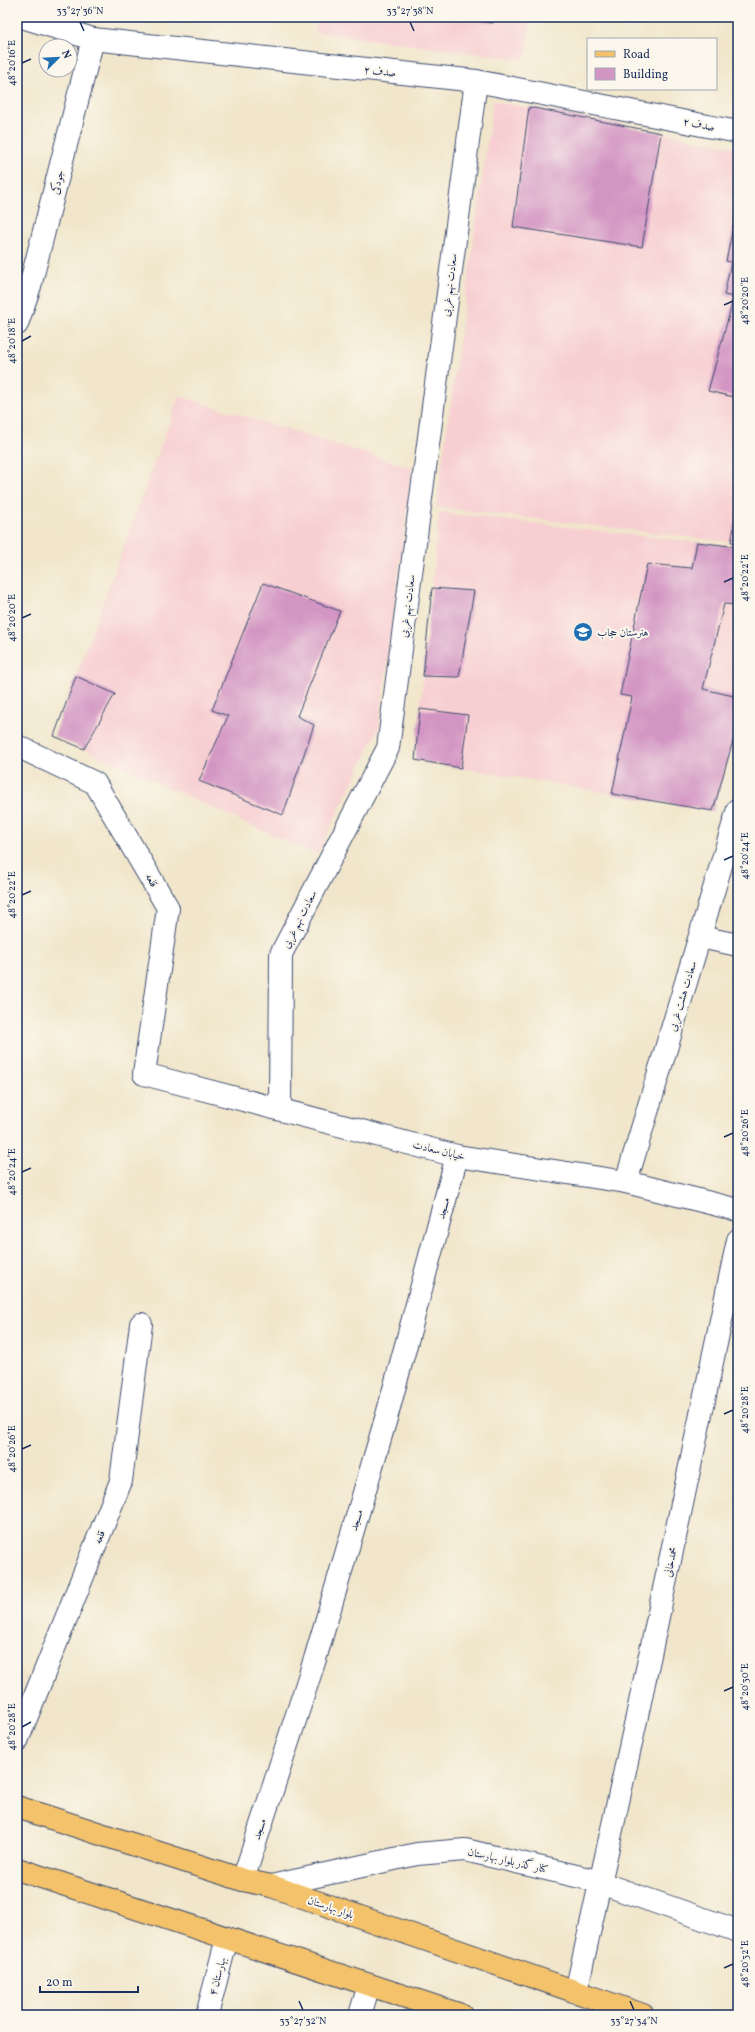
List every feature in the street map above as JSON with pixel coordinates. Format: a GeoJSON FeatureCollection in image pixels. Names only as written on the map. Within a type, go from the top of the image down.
{"type":"FeatureCollection","features":[{"type":"Feature","properties":{"kind":"main road","name":"بلوار بهارستان"},"geometry":{"type":"LineString","coordinates":[[17,1807],[243,1880],[271,1886],[643,2015]]}},
{"type":"Feature","properties":{"kind":"main road"},"geometry":{"type":"LineString","coordinates":[[17,1868],[461,2015]]}},
{"type":"Feature","properties":{"kind":"street","name":"صدف ۲"},"geometry":{"type":"LineString","coordinates":[[22,17],[93,39],[476,81],[738,132]]}},
{"type":"Feature","properties":{"kind":"street","name":"جودکی"},"geometry":{"type":"LineString","coordinates":[[17,324],[30,286],[93,39]]}},
{"type":"Feature","properties":{"kind":"street","name":"سعادت نهم غربی"},"geometry":{"type":"LineString","coordinates":[[280,1109],[282,954],[388,748],[476,81]]}},
{"type":"Feature","properties":{"kind":"street","name":"قلعه"},"geometry":{"type":"LineString","coordinates":[[17,746],[95,783],[168,908],[144,1074]]}},
{"type":"Feature","properties":{"kind":"street","name":"سعادت هشت غربی"},"geometry":{"type":"LineString","coordinates":[[626,1182],[738,809]]}},
{"type":"Feature","properties":{"kind":"street"},"geometry":{"type":"LineString","coordinates":[[700,937],[738,945]]}},
{"type":"Feature","properties":{"kind":"street","name":"خیابان سعادت"},"geometry":{"type":"LineString","coordinates":[[144,1074],[457,1156],[626,1182],[738,1210]]}},
{"type":"Feature","properties":{"kind":"street","name":"مسجد"},"geometry":{"type":"LineString","coordinates":[[243,1880],[322,1636],[387,1415],[457,1156]]}},
{"type":"Feature","properties":{"kind":"street","name":"محمدخانی"},"geometry":{"type":"LineString","coordinates":[[576,1992],[639,1708],[738,1240]]}},
{"type":"Feature","properties":{"kind":"street","name":"قلعه"},"geometry":{"type":"LineString","coordinates":[[17,1741],[121,1481],[141,1324]]}},
{"type":"Feature","properties":{"kind":"street","name":"کنار گذر بلوار بهارستان"},"geometry":{"type":"LineString","coordinates":[[271,1886],[417,1854],[465,1850],[600,1884],[738,1931]]}},
{"type":"Feature","properties":{"kind":"street","name":"بهارستان ۴"},"geometry":{"type":"LineString","coordinates":[[206,2015],[227,1938]]}},
{"type":"Feature","properties":{"kind":"street"},"geometry":{"type":"LineString","coordinates":[[360,2015],[369,1985]]}},
{"type":"Feature","properties":{"kind":"shaded area"},"geometry":{"type":"Polygon","coordinates":[[[317,17],[531,17],[525,60],[315,32],[317,17]]]}},
{"type":"Feature","properties":{"kind":"shaded area"},"geometry":{"type":"Polygon","coordinates":[[[493,101],[738,148],[738,543],[436,507],[493,101]]]}},
{"type":"Feature","properties":{"kind":"shaded area"},"geometry":{"type":"Polygon","coordinates":[[[179,396],[412,468],[379,727],[317,855],[54,736],[179,396]]]}},
{"type":"Feature","properties":{"kind":"shaded area","name":"هنرستان حجاب"},"geometry":{"type":"Polygon","coordinates":[[[439,512],[738,547],[738,723],[713,811],[415,760],[439,512]]]}},
{"type":"Feature","properties":{"kind":"building"},"geometry":{"type":"Polygon","coordinates":[[[459,17],[494,17],[493,23],[459,17]]]}},
{"type":"Feature","properties":{"kind":"building"},"geometry":{"type":"Polygon","coordinates":[[[529,107],[661,133],[642,247],[513,227],[529,107]]]}},
{"type":"Feature","properties":{"kind":"building"},"geometry":{"type":"Polygon","coordinates":[[[737,208],[738,398],[708,391],[734,297],[724,295],[731,262],[726,261],[737,208]]]}},
{"type":"Feature","properties":{"kind":"building"},"geometry":{"type":"Polygon","coordinates":[[[738,512],[738,543],[731,542],[738,512]]]}},
{"type":"Feature","properties":{"kind":"building"},"geometry":{"type":"Polygon","coordinates":[[[697,542],[738,547],[738,605],[724,604],[703,689],[738,697],[738,723],[713,811],[612,794],[632,697],[620,695],[647,564],[692,568],[697,542]]]}},
{"type":"Feature","properties":{"kind":"building"},"geometry":{"type":"Polygon","coordinates":[[[263,583],[340,611],[297,716],[314,725],[283,815],[199,781],[228,716],[212,710],[263,583]]]}},
{"type":"Feature","properties":{"kind":"building"},"geometry":{"type":"Polygon","coordinates":[[[432,588],[474,591],[459,677],[423,676],[432,588]]]}},
{"type":"Feature","properties":{"kind":"building"},"geometry":{"type":"Polygon","coordinates":[[[76,676],[115,694],[84,749],[54,736],[76,676]]]}},
{"type":"Feature","properties":{"kind":"building"},"geometry":{"type":"Polygon","coordinates":[[[420,709],[468,715],[461,768],[415,760],[420,709]]]}},
{"type":"Feature","properties":{"kind":"place","name":"هنرستان حجاب"},"geometry":{"type":"Point","coordinates":[583,632]}}]}
